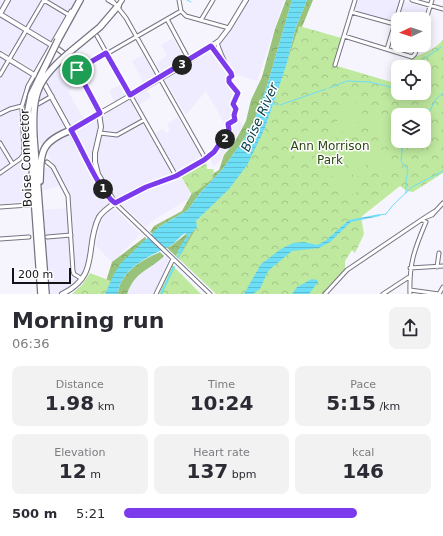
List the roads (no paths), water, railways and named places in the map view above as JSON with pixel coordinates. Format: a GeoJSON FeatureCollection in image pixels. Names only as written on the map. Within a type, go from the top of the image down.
{"type":"FeatureCollection","features":[{"type":"Feature","properties":{"kind":"highway","name":"Boise Connector"},"geometry":{"type":"LineString","coordinates":[[46,294],[39,205],[28,110],[31,95],[58,40],[80,0]]}},
{"type":"Feature","properties":{"kind":"highway","name":"Boise Connector"},"geometry":{"type":"LineString","coordinates":[[41,294],[32,138],[34,110],[38,91],[50,70],[106,21],[118,6]]}},
{"type":"Feature","properties":{"kind":"highway"},"geometry":{"type":"LineString","coordinates":[[39,205],[41,159],[44,148],[50,140],[71,130]]}},
{"type":"Feature","properties":{"kind":"main road"},"geometry":{"type":"LineString","coordinates":[[8,0],[0,14],[71,59],[100,113],[100,133],[95,153],[95,162],[103,183],[114,199],[115,203]]}},
{"type":"Feature","properties":{"kind":"main road"},"geometry":{"type":"LineString","coordinates":[[118,6],[122,0]]}},
{"type":"Feature","properties":{"kind":"main road"},"geometry":{"type":"LineString","coordinates":[[71,130],[160,78],[217,42],[229,28],[245,0]]}},
{"type":"Feature","properties":{"kind":"main road"},"geometry":{"type":"LineString","coordinates":[[0,54],[40,79],[52,96],[102,188],[115,203]]}},
{"type":"Feature","properties":{"kind":"main road"},"geometry":{"type":"LineString","coordinates":[[62,294],[69,291],[82,279],[89,263],[99,217],[106,209],[115,203]]}},
{"type":"Feature","properties":{"kind":"street"},"geometry":{"type":"LineString","coordinates":[[0,75],[44,0],[69,15]]}},
{"type":"Feature","properties":{"kind":"street"},"geometry":{"type":"LineString","coordinates":[[0,173],[20,159],[24,154],[22,106],[33,74],[77,0]]}},
{"type":"Feature","properties":{"kind":"street"},"geometry":{"type":"LineString","coordinates":[[108,0],[118,6]]}},
{"type":"Feature","properties":{"kind":"street"},"geometry":{"type":"LineString","coordinates":[[112,0],[118,6],[136,36],[205,158]]}},
{"type":"Feature","properties":{"kind":"street"},"geometry":{"type":"LineString","coordinates":[[179,0],[181,11],[186,16],[229,28]]}},
{"type":"Feature","properties":{"kind":"street"},"geometry":{"type":"LineString","coordinates":[[201,20],[213,0]]}},
{"type":"Feature","properties":{"kind":"street"},"geometry":{"type":"LineString","coordinates":[[335,65],[355,0]]}},
{"type":"Feature","properties":{"kind":"street"},"geometry":{"type":"LineString","coordinates":[[399,12],[402,0]]}},
{"type":"Feature","properties":{"kind":"street"},"geometry":{"type":"LineString","coordinates":[[412,0],[443,9]]}},
{"type":"Feature","properties":{"kind":"street"},"geometry":{"type":"LineString","coordinates":[[428,12],[432,0]]}},
{"type":"Feature","properties":{"kind":"street"},"geometry":{"type":"LineString","coordinates":[[77,70],[181,11]]}},
{"type":"Feature","properties":{"kind":"street"},"geometry":{"type":"LineString","coordinates":[[351,12],[391,24]]}},
{"type":"Feature","properties":{"kind":"street"},"geometry":{"type":"LineString","coordinates":[[167,19],[189,60]]}},
{"type":"Feature","properties":{"kind":"street"},"geometry":{"type":"LineString","coordinates":[[97,36],[176,176]]}},
{"type":"Feature","properties":{"kind":"street"},"geometry":{"type":"LineString","coordinates":[[344,36],[391,50]]}},
{"type":"Feature","properties":{"kind":"street"},"geometry":{"type":"LineString","coordinates":[[387,49],[391,38]]}},
{"type":"Feature","properties":{"kind":"street"},"geometry":{"type":"LineString","coordinates":[[210,294],[115,203],[146,187],[176,176],[214,152],[224,139],[229,130],[228,124],[235,120],[234,115],[236,109],[233,104],[238,93],[229,82],[229,78],[232,76],[217,42]]}},
{"type":"Feature","properties":{"kind":"street"},"geometry":{"type":"LineString","coordinates":[[211,46],[231,73]]}},
{"type":"Feature","properties":{"kind":"street"},"geometry":{"type":"LineString","coordinates":[[399,52],[414,56],[415,52]]}},
{"type":"Feature","properties":{"kind":"street"},"geometry":{"type":"LineString","coordinates":[[38,104],[52,96]]}},
{"type":"Feature","properties":{"kind":"street"},"geometry":{"type":"LineString","coordinates":[[0,114],[10,109],[22,106]]}},
{"type":"Feature","properties":{"kind":"street"},"geometry":{"type":"LineString","coordinates":[[100,133],[117,135],[144,120]]}},
{"type":"Feature","properties":{"kind":"street"},"geometry":{"type":"LineString","coordinates":[[0,143],[12,164]]}},
{"type":"Feature","properties":{"kind":"street"},"geometry":{"type":"LineString","coordinates":[[47,162],[53,167],[68,196],[74,274],[82,279]]}},
{"type":"Feature","properties":{"kind":"street"},"geometry":{"type":"LineString","coordinates":[[325,294],[347,270],[424,219],[443,203]]}},
{"type":"Feature","properties":{"kind":"street"},"geometry":{"type":"LineString","coordinates":[[0,207],[29,205]]}},
{"type":"Feature","properties":{"kind":"street"},"geometry":{"type":"LineString","coordinates":[[431,214],[426,222],[414,251],[410,268],[410,292],[441,293],[443,287]]}},
{"type":"Feature","properties":{"kind":"street"},"geometry":{"type":"LineString","coordinates":[[47,237],[71,235]]}},
{"type":"Feature","properties":{"kind":"street"},"geometry":{"type":"LineString","coordinates":[[0,239],[29,237]]}},
{"type":"Feature","properties":{"kind":"street"},"geometry":{"type":"LineString","coordinates":[[437,266],[439,253]]}},
{"type":"Feature","properties":{"kind":"street"},"geometry":{"type":"LineString","coordinates":[[156,294],[173,259]]}},
{"type":"Feature","properties":{"kind":"street"},"geometry":{"type":"LineString","coordinates":[[410,268],[443,266]]}},
{"type":"Feature","properties":{"kind":"street"},"geometry":{"type":"LineString","coordinates":[[383,294],[410,277]]}},
{"type":"Feature","properties":{"kind":"water","name":"Boise River"},"geometry":{"type":"Polygon","coordinates":[[[292,0],[307,0],[296,27],[286,66],[265,128],[247,165],[229,189],[196,221],[197,227],[190,235],[181,254],[177,252],[187,236],[186,233],[172,245],[145,259],[130,270],[120,285],[118,294],[105,294],[121,263],[159,227],[188,210],[200,193],[222,170],[242,142],[254,121],[267,86],[292,0]]]}},
{"type":"Feature","properties":{"kind":"water"},"geometry":{"type":"Polygon","coordinates":[[[380,214],[380,216],[351,222],[330,242],[319,248],[292,251],[268,271],[260,289],[253,294],[244,294],[261,264],[281,249],[293,243],[304,242],[317,245],[325,241],[349,220],[380,214]]]}},
{"type":"Feature","properties":{"kind":"water"},"geometry":{"type":"Polygon","coordinates":[[[312,279],[317,280],[318,282],[309,294],[292,294],[297,287],[312,279]]]}},
{"type":"Feature","properties":{"kind":"waterway"},"geometry":{"type":"LineString","coordinates":[[187,0],[191,2]]}},
{"type":"Feature","properties":{"kind":"waterway"},"geometry":{"type":"LineString","coordinates":[[423,60],[441,47]]}},
{"type":"Feature","properties":{"kind":"waterway"},"geometry":{"type":"LineString","coordinates":[[329,88],[347,81],[370,82],[391,87]]}},
{"type":"Feature","properties":{"kind":"waterway","name":"Boise River"},"geometry":{"type":"LineString","coordinates":[[280,105],[326,89]]}},
{"type":"Feature","properties":{"kind":"waterway"},"geometry":{"type":"LineString","coordinates":[[431,108],[436,99],[443,93]]}},
{"type":"Feature","properties":{"kind":"waterway","name":"Boise River"},"geometry":{"type":"LineString","coordinates":[[273,104],[278,104]]}},
{"type":"Feature","properties":{"kind":"waterway"},"geometry":{"type":"LineString","coordinates":[[402,148],[401,161],[408,170],[406,193]]}},
{"type":"Feature","properties":{"kind":"waterway"},"geometry":{"type":"LineString","coordinates":[[380,215],[386,214],[393,205],[412,187],[443,171]]}},
{"type":"Feature","properties":{"kind":"waterway"},"geometry":{"type":"LineString","coordinates":[[178,257],[181,251]]}},
{"type":"Feature","properties":{"kind":"waterway"},"geometry":{"type":"LineString","coordinates":[[161,294],[174,267]]}},
{"type":"Feature","properties":{"kind":"park label","name":"Ann Morrison Park"},"geometry":{"type":"Point","coordinates":[330,153]}}]}
